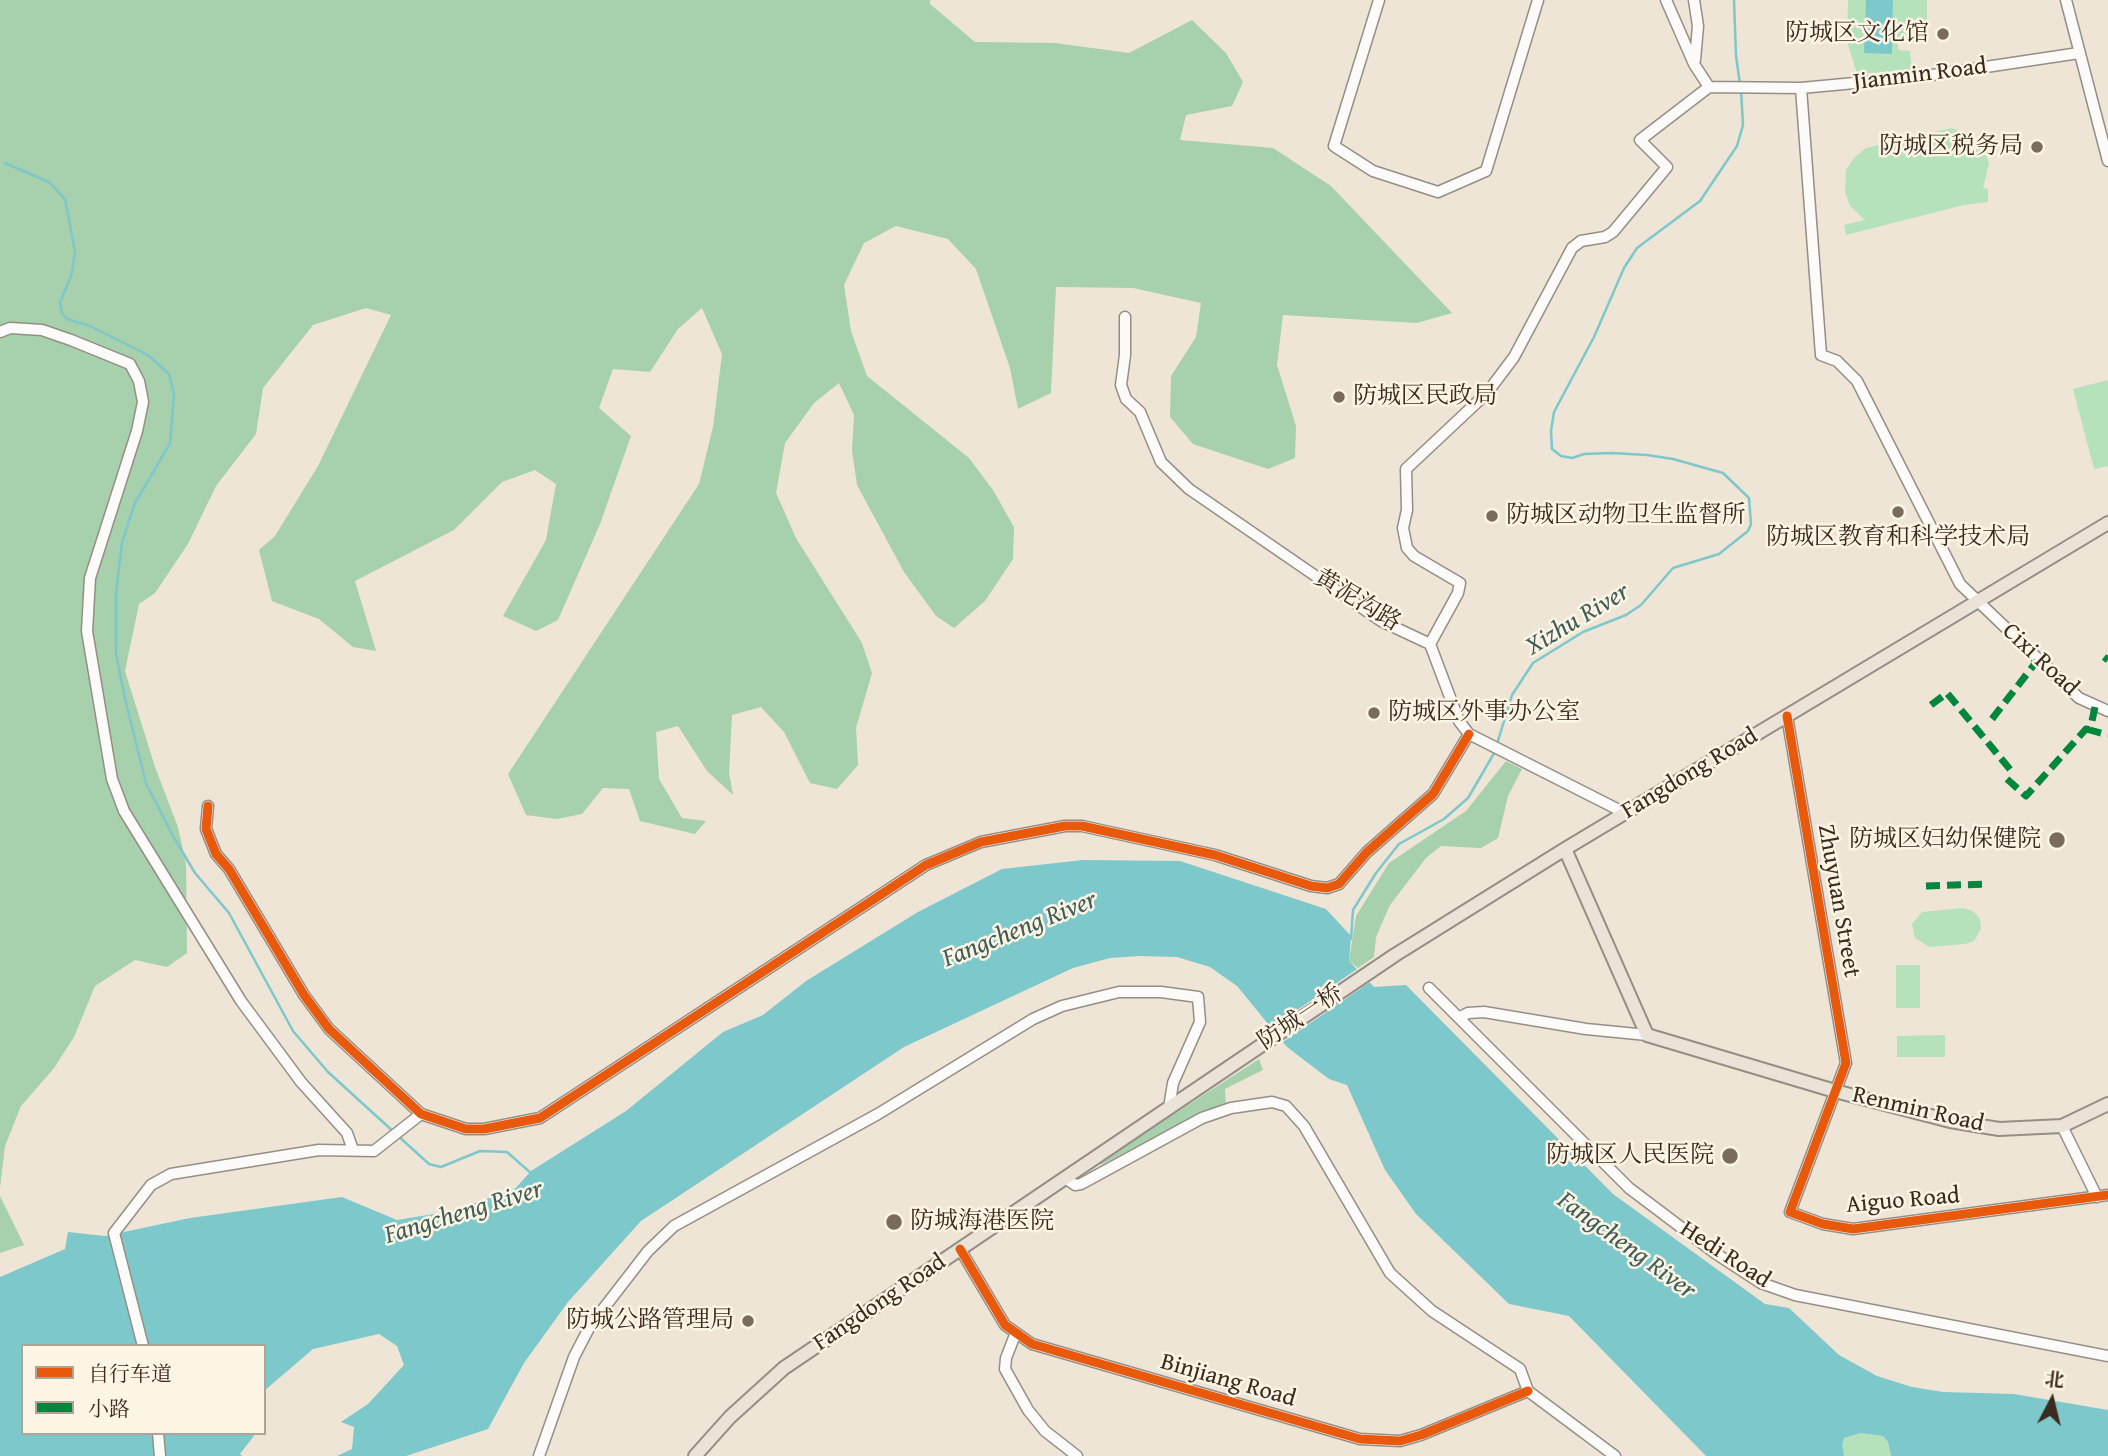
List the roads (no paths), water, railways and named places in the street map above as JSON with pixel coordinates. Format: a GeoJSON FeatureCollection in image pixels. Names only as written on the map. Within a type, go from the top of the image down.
{"type":"FeatureCollection","features":[{"type":"Feature","properties":{"kind":"main road","name":"Fangdong Road"},"geometry":{"type":"LineString","coordinates":[[1383,963],[1565,849],[2108,523]]}},
{"type":"Feature","properties":{"kind":"main road"},"geometry":{"type":"LineString","coordinates":[[1565,849],[1647,1035]]}},
{"type":"Feature","properties":{"kind":"main road","name":"防城一桥"},"geometry":{"type":"LineString","coordinates":[[1220,1074],[1383,963]]}},
{"type":"Feature","properties":{"kind":"main road","name":"Renmin Road"},"geometry":{"type":"LineString","coordinates":[[1647,1035],[1835,1091],[1950,1121],[1998,1129],[2062,1126],[2108,1104]]}},
{"type":"Feature","properties":{"kind":"main road","name":"Fangdong Road"},"geometry":{"type":"LineString","coordinates":[[695,1456],[730,1417],[784,1368],[1220,1074]]}},
{"type":"Feature","properties":{"kind":"street"},"geometry":{"type":"LineString","coordinates":[[1379,0],[1334,146],[1373,171],[1438,192],[1486,171],[1538,0]]}},
{"type":"Feature","properties":{"kind":"street"},"geometry":{"type":"LineString","coordinates":[[1625,813],[1469,734],[1459,720],[1430,644],[1458,593],[1460,583],[1414,556],[1407,548],[1403,528],[1407,510],[1406,469],[1486,393],[1514,357],[1572,248],[1581,241],[1605,237],[1613,232],[1667,167],[1640,140],[1709,87],[1694,64],[1666,0]]}},
{"type":"Feature","properties":{"kind":"street"},"geometry":{"type":"LineString","coordinates":[[1694,0],[1698,26],[1694,64]]}},
{"type":"Feature","properties":{"kind":"street"},"geometry":{"type":"LineString","coordinates":[[2066,0],[2108,161]]}},
{"type":"Feature","properties":{"kind":"street","name":"Jianmin Road"},"geometry":{"type":"LineString","coordinates":[[1709,87],[1801,88],[1919,77],[2079,53]]}},
{"type":"Feature","properties":{"kind":"street","name":"Cixi Road"},"geometry":{"type":"LineString","coordinates":[[1801,88],[1821,355],[1837,361],[1857,381],[1960,584],[2079,698],[2108,711]]}},
{"type":"Feature","properties":{"kind":"street","name":"黄泥沟路"},"geometry":{"type":"LineString","coordinates":[[1125,317],[1121,385],[1126,399],[1140,412],[1161,462],[1189,489],[1381,621],[1430,644]]}},
{"type":"Feature","properties":{"kind":"street"},"geometry":{"type":"LineString","coordinates":[[0,332],[10,328],[42,330],[71,340],[130,364],[139,381],[144,402],[137,431],[90,578],[87,631],[112,779],[124,811],[241,1001],[301,1082],[347,1133],[353,1150]]}},
{"type":"Feature","properties":{"kind":"street","name":"Zhuyuan Street"},"geometry":{"type":"LineString","coordinates":[[1787,716],[1846,1063],[1835,1091]]}},
{"type":"Feature","properties":{"kind":"street"},"geometry":{"type":"LineString","coordinates":[[208,806],[206,829],[212,848],[229,869],[304,995],[329,1029],[421,1114],[466,1129],[484,1129],[540,1118],[926,865],[981,842],[1065,825],[1082,826],[1206,853],[1311,886],[1327,888],[1339,884],[1367,852],[1433,794],[1469,734]]}},
{"type":"Feature","properties":{"kind":"street","name":"Hedi Road"},"geometry":{"type":"LineString","coordinates":[[1429,988],[1629,1188],[1715,1253],[1761,1283],[1795,1295],[2108,1356]]}},
{"type":"Feature","properties":{"kind":"street"},"geometry":{"type":"LineString","coordinates":[[540,1456],[575,1357],[590,1326],[648,1251],[674,1226],[878,1114],[1033,1019],[1062,1006],[1119,992],[1161,992],[1198,997],[1200,1022],[1173,1083],[1169,1108]]}},
{"type":"Feature","properties":{"kind":"street","name":"Renmin Road"},"geometry":{"type":"LineString","coordinates":[[1460,1017],[1468,1013],[1484,1012],[1586,1030],[1647,1035]]}},
{"type":"Feature","properties":{"kind":"street","name":"Aiguo Road"},"geometry":{"type":"LineString","coordinates":[[1835,1091],[1790,1212],[1823,1224],[1853,1229],[2103,1196]]}},
{"type":"Feature","properties":{"kind":"street"},"geometry":{"type":"LineString","coordinates":[[1065,1178],[1075,1185],[1081,1184],[1212,1114],[1256,1103],[1272,1102],[1286,1106],[1304,1126],[1390,1273],[1432,1311],[1520,1369],[1528,1391],[1615,1456]]}},
{"type":"Feature","properties":{"kind":"street"},"geometry":{"type":"LineString","coordinates":[[142,1344],[114,1233],[151,1185],[171,1174],[319,1150],[374,1151],[421,1114]]}},
{"type":"Feature","properties":{"kind":"street"},"geometry":{"type":"LineString","coordinates":[[2062,1126],[2103,1196]]}},
{"type":"Feature","properties":{"kind":"street","name":"Binjiang Road"},"geometry":{"type":"LineString","coordinates":[[960,1249],[997,1315],[1015,1335],[1050,1351],[1379,1441],[1421,1436],[1528,1391]]}},
{"type":"Feature","properties":{"kind":"street"},"geometry":{"type":"LineString","coordinates":[[1015,1335],[1006,1358],[1005,1369],[1028,1410],[1045,1431],[1077,1456]]}},
{"type":"Feature","properties":{"kind":"street"},"geometry":{"type":"LineString","coordinates":[[159,1435],[160,1456]]}},
{"type":"Feature","properties":{"kind":"water"},"geometry":{"type":"Polygon","coordinates":[[[1866,0],[1893,0],[1892,54],[1864,53],[1866,0]]]}},
{"type":"Feature","properties":{"kind":"water","name":"Fangcheng River"},"geometry":{"type":"Polygon","coordinates":[[[1083,860],[1180,861],[1326,909],[1351,936],[1349,961],[1374,987],[1406,985],[1613,1194],[1765,1304],[1789,1308],[1839,1355],[1877,1376],[1912,1387],[1943,1392],[2014,1394],[2108,1410],[2108,1456],[1891,1456],[1888,1442],[1883,1436],[1861,1433],[1844,1438],[1844,1456],[1706,1456],[1569,1316],[1509,1304],[1416,1214],[1385,1170],[1347,1085],[1329,1079],[1287,1047],[1237,986],[1210,967],[1177,957],[1140,956],[1110,958],[1073,968],[904,1047],[641,1221],[568,1302],[524,1363],[488,1429],[406,1456],[337,1456],[352,1449],[354,1427],[341,1422],[368,1404],[404,1365],[397,1346],[379,1334],[313,1349],[266,1389],[266,1344],[21,1344],[21,1435],[254,1435],[240,1454],[242,1456],[0,1456],[0,1277],[65,1249],[68,1232],[105,1236],[190,1218],[342,1197],[397,1220],[452,1211],[515,1189],[531,1171],[626,1111],[723,1032],[763,1015],[806,981],[918,912],[1002,869],[1083,860]]]}},
{"type":"Feature","properties":{"kind":"waterway","name":"Xizhu River"},"geometry":{"type":"LineString","coordinates":[[1734,0],[1740,84]]}},
{"type":"Feature","properties":{"kind":"waterway","name":"Xizhu River"},"geometry":{"type":"LineString","coordinates":[[1497,744],[1512,695],[1533,663],[1583,632],[1626,615],[1641,605],[1673,568],[1719,554],[1748,531],[1751,524],[1749,498],[1723,473],[1647,455],[1612,453],[1584,454],[1572,458],[1561,456],[1552,449],[1551,431],[1554,412],[1594,337],[1624,268],[1637,248],[1700,201],[1737,146],[1743,125],[1741,90]]}},
{"type":"Feature","properties":{"kind":"waterway","name":"Fangcheng River"},"geometry":{"type":"LineString","coordinates":[[5,163],[49,182],[65,199],[75,252],[72,273],[60,303],[62,313],[67,319],[90,326],[148,355],[169,374],[174,394],[170,443],[134,505],[122,543],[116,593],[116,654],[125,699],[146,783],[173,836],[195,873],[229,913],[293,1031],[328,1072],[429,1164],[441,1167],[480,1151],[507,1152],[532,1174]]}},
{"type":"Feature","properties":{"kind":"waterway","name":"Xizhu River"},"geometry":{"type":"LineString","coordinates":[[1351,939],[1353,910],[1376,873],[1399,844],[1444,819],[1468,798],[1496,750]]}},
{"type":"Feature","properties":{"kind":"place","name":"防城区文化馆"},"geometry":{"type":"Point","coordinates":[1943,34]}},
{"type":"Feature","properties":{"kind":"place","name":"防城区税务局"},"geometry":{"type":"Point","coordinates":[2037,147]}},
{"type":"Feature","properties":{"kind":"place","name":"防城区民政局"},"geometry":{"type":"Point","coordinates":[1339,397]}},
{"type":"Feature","properties":{"kind":"place","name":"防城区教育和科学技术局"},"geometry":{"type":"Point","coordinates":[1898,512]}},
{"type":"Feature","properties":{"kind":"place","name":"防城区动物卫生监督所"},"geometry":{"type":"Point","coordinates":[1492,516]}},
{"type":"Feature","properties":{"kind":"place","name":"防城区外事办公室"},"geometry":{"type":"Point","coordinates":[1374,713]}},
{"type":"Feature","properties":{"kind":"place","name":"防城区妇幼保健院"},"geometry":{"type":"Point","coordinates":[2057,840]}},
{"type":"Feature","properties":{"kind":"place","name":"防城区人民医院"},"geometry":{"type":"Point","coordinates":[1730,1156]}},
{"type":"Feature","properties":{"kind":"place","name":"防城海港医院"},"geometry":{"type":"Point","coordinates":[894,1222]}},
{"type":"Feature","properties":{"kind":"place","name":"防城公路管理局"},"geometry":{"type":"Point","coordinates":[748,1321]}}]}
